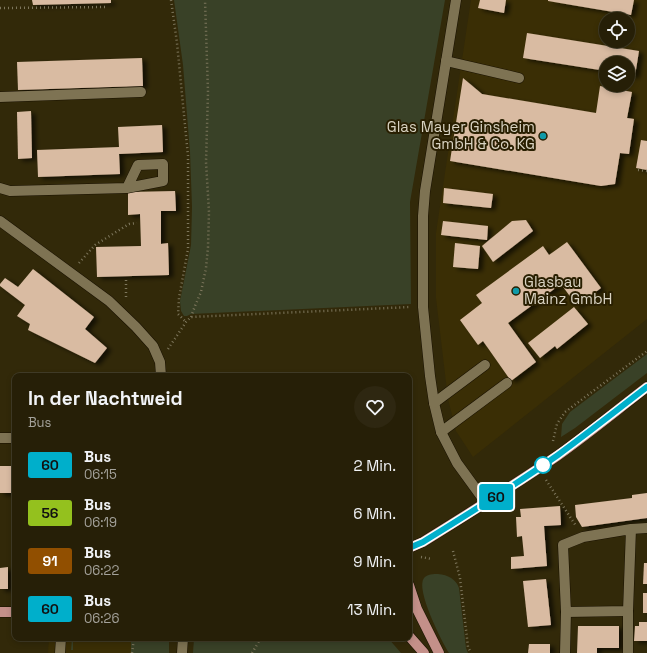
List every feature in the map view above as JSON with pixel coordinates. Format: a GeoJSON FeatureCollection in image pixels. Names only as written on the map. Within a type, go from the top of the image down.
{"type":"FeatureCollection","features":[{"type":"Feature","properties":{"kind":"main road"},"geometry":{"type":"LineString","coordinates":[[412,547],[423,542],[486,503],[558,455],[647,387]]}},
{"type":"Feature","properties":{"kind":"main road"},"geometry":{"type":"LineString","coordinates":[[412,594],[417,609],[439,653]]}},
{"type":"Feature","properties":{"kind":"main road"},"geometry":{"type":"LineString","coordinates":[[0,612],[12,612]]}},
{"type":"Feature","properties":{"kind":"main road"},"geometry":{"type":"LineString","coordinates":[[412,639],[424,653]]}},
{"type":"Feature","properties":{"kind":"street"},"geometry":{"type":"LineString","coordinates":[[456,0],[425,191],[423,216],[422,307],[434,403],[441,432],[457,463],[486,503]]}},
{"type":"Feature","properties":{"kind":"street"},"geometry":{"type":"LineString","coordinates":[[446,61],[520,78]]}},
{"type":"Feature","properties":{"kind":"street"},"geometry":{"type":"LineString","coordinates":[[0,97],[141,92]]}},
{"type":"Feature","properties":{"kind":"street"},"geometry":{"type":"LineString","coordinates":[[0,188],[10,191],[128,188]]}},
{"type":"Feature","properties":{"kind":"street"},"geometry":{"type":"LineString","coordinates":[[0,221],[109,301],[153,346],[160,362],[161,373]]}},
{"type":"Feature","properties":{"kind":"street"},"geometry":{"type":"LineString","coordinates":[[434,403],[485,365]]}},
{"type":"Feature","properties":{"kind":"street"},"geometry":{"type":"LineString","coordinates":[[441,432],[507,383]]}},
{"type":"Feature","properties":{"kind":"street"},"geometry":{"type":"LineString","coordinates":[[0,438],[12,438]]}},
{"type":"Feature","properties":{"kind":"street"},"geometry":{"type":"LineString","coordinates":[[565,653],[566,612],[563,545],[583,537],[631,529],[647,528]]}},
{"type":"Feature","properties":{"kind":"street"},"geometry":{"type":"LineString","coordinates":[[628,653],[631,529]]}},
{"type":"Feature","properties":{"kind":"street"},"geometry":{"type":"LineString","coordinates":[[566,612],[628,611]]}},
{"type":"Feature","properties":{"kind":"street"},"geometry":{"type":"LineString","coordinates":[[60,653],[62,641]]}},
{"type":"Feature","properties":{"kind":"street"},"geometry":{"type":"LineString","coordinates":[[182,653],[183,641]]}},
{"type":"Feature","properties":{"kind":"path"},"geometry":{"type":"LineString","coordinates":[[171,0],[188,156],[188,249],[179,298],[178,314],[186,322]]}},
{"type":"Feature","properties":{"kind":"path"},"geometry":{"type":"LineString","coordinates":[[160,362],[186,322],[191,317],[201,292],[206,268],[209,212],[206,162],[208,92],[205,0]]}},
{"type":"Feature","properties":{"kind":"path"},"geometry":{"type":"LineString","coordinates":[[0,8],[108,7]]}},
{"type":"Feature","properties":{"kind":"path"},"geometry":{"type":"LineString","coordinates":[[638,170],[647,171]]}},
{"type":"Feature","properties":{"kind":"path"},"geometry":{"type":"LineString","coordinates":[[70,273],[95,245],[129,224],[137,223]]}},
{"type":"Feature","properties":{"kind":"path"},"geometry":{"type":"LineString","coordinates":[[191,317],[422,307]]}},
{"type":"Feature","properties":{"kind":"path"},"geometry":{"type":"LineString","coordinates":[[553,441],[557,424],[565,412],[647,351]]}},
{"type":"Feature","properties":{"kind":"path"},"geometry":{"type":"LineString","coordinates":[[546,480],[583,537]]}},
{"type":"Feature","properties":{"kind":"path"},"geometry":{"type":"LineString","coordinates":[[453,550],[460,578],[468,647],[471,653]]}},
{"type":"Feature","properties":{"kind":"path"},"geometry":{"type":"LineString","coordinates":[[132,653],[134,641]]}},
{"type":"Feature","properties":{"kind":"path"},"geometry":{"type":"LineString","coordinates":[[252,653],[259,641]]}},
{"type":"Feature","properties":{"kind":"shaded area"},"geometry":{"type":"Polygon","coordinates":[[[471,0],[647,0],[647,319],[473,457],[456,431],[448,399],[436,298],[436,233],[471,0]]]}},
{"type":"Feature","properties":{"kind":"shaded area"},"geometry":{"type":"Polygon","coordinates":[[[49,641],[169,641],[169,653],[48,653],[49,641]]]}},
{"type":"Feature","properties":{"kind":"green space"},"geometry":{"type":"Polygon","coordinates":[[[174,0],[445,0],[410,202],[411,304],[191,314],[184,316],[181,311],[180,301],[191,245],[192,207],[190,152],[183,65],[174,0]]]}},
{"type":"Feature","properties":{"kind":"green space"},"geometry":{"type":"Polygon","coordinates":[[[647,354],[647,373],[561,437],[562,424],[570,412],[647,354]]]}},
{"type":"Feature","properties":{"kind":"green space"},"geometry":{"type":"Polygon","coordinates":[[[431,574],[438,574],[451,578],[456,582],[459,588],[466,648],[468,653],[449,653],[430,616],[423,593],[422,584],[425,577],[431,574]]]}},
{"type":"Feature","properties":{"kind":"green space"},"geometry":{"type":"Polygon","coordinates":[[[72,641],[73,641],[73,650],[71,650],[72,641]]]}},
{"type":"Feature","properties":{"kind":"green space"},"geometry":{"type":"Polygon","coordinates":[[[131,641],[169,641],[169,653],[131,652],[131,641]]]}},
{"type":"Feature","properties":{"kind":"green space"},"geometry":{"type":"Polygon","coordinates":[[[194,641],[391,641],[401,653],[193,653],[194,641]]]}},
{"type":"Feature","properties":{"kind":"building"},"geometry":{"type":"Polygon","coordinates":[[[32,0],[111,0],[111,3],[33,5],[32,0]]]}},
{"type":"Feature","properties":{"kind":"building"},"geometry":{"type":"Polygon","coordinates":[[[480,0],[506,0],[504,13],[478,8],[480,0]]]}},
{"type":"Feature","properties":{"kind":"building"},"geometry":{"type":"Polygon","coordinates":[[[634,0],[632,12],[613,12],[548,1],[634,0]]]}},
{"type":"Feature","properties":{"kind":"building"},"geometry":{"type":"Polygon","coordinates":[[[527,33],[599,45],[599,48],[620,48],[639,51],[635,76],[635,56],[599,56],[599,70],[523,58],[527,33]]]}},
{"type":"Feature","properties":{"kind":"building"},"geometry":{"type":"Polygon","coordinates":[[[142,58],[143,86],[18,90],[17,62],[142,58]]]}},
{"type":"Feature","properties":{"kind":"building","name":"Glas Mayer Ginsheim GmbH & Co. KG"},"geometry":{"type":"Polygon","coordinates":[[[463,78],[482,94],[596,113],[599,92],[632,92],[627,118],[634,119],[629,154],[620,153],[615,184],[601,186],[450,161],[463,78]]]}},
{"type":"Feature","properties":{"kind":"building"},"geometry":{"type":"Polygon","coordinates":[[[31,111],[32,158],[18,159],[17,112],[31,111]]]}},
{"type":"Feature","properties":{"kind":"building"},"geometry":{"type":"Polygon","coordinates":[[[162,125],[163,152],[119,154],[120,174],[38,177],[37,150],[119,147],[118,127],[162,125]]]}},
{"type":"Feature","properties":{"kind":"building"},"geometry":{"type":"Polygon","coordinates":[[[641,140],[647,141],[647,170],[636,168],[641,140]]]}},
{"type":"Feature","properties":{"kind":"building"},"geometry":{"type":"Polygon","coordinates":[[[444,188],[493,194],[491,208],[443,203],[444,188]]]}},
{"type":"Feature","properties":{"kind":"building"},"geometry":{"type":"Polygon","coordinates":[[[175,191],[176,211],[161,211],[161,244],[168,243],[169,275],[97,277],[96,247],[141,246],[140,214],[128,215],[128,192],[175,191]]]}},
{"type":"Feature","properties":{"kind":"building"},"geometry":{"type":"Polygon","coordinates":[[[526,220],[533,231],[493,262],[482,246],[512,221],[526,220]]]}},
{"type":"Feature","properties":{"kind":"building"},"geometry":{"type":"Polygon","coordinates":[[[443,221],[488,226],[487,240],[441,235],[443,221]]]}},
{"type":"Feature","properties":{"kind":"building","name":"Glasbau Mainz GmbH"},"geometry":{"type":"Polygon","coordinates":[[[567,242],[601,288],[577,306],[561,284],[508,323],[536,362],[511,381],[483,341],[478,345],[460,320],[482,303],[476,295],[543,246],[549,255],[567,242]]]}},
{"type":"Feature","properties":{"kind":"building"},"geometry":{"type":"Polygon","coordinates":[[[455,243],[480,246],[478,269],[453,267],[455,243]]]}},
{"type":"Feature","properties":{"kind":"building"},"geometry":{"type":"Polygon","coordinates":[[[33,269],[94,317],[85,329],[107,348],[95,363],[28,330],[30,324],[17,316],[25,305],[0,286],[0,284],[5,278],[18,287],[33,269]]]}},
{"type":"Feature","properties":{"kind":"building"},"geometry":{"type":"Polygon","coordinates":[[[574,307],[588,324],[557,349],[555,346],[540,358],[528,343],[574,307]]]}},
{"type":"Feature","properties":{"kind":"building"},"geometry":{"type":"Polygon","coordinates":[[[0,466],[12,466],[12,493],[0,493],[0,466]]]}},
{"type":"Feature","properties":{"kind":"building"},"geometry":{"type":"Polygon","coordinates":[[[647,493],[647,518],[582,527],[576,517],[575,505],[632,498],[632,495],[647,493]]]}},
{"type":"Feature","properties":{"kind":"building"},"geometry":{"type":"Polygon","coordinates":[[[560,506],[561,525],[544,526],[547,566],[511,569],[511,557],[524,556],[522,536],[517,537],[516,517],[521,517],[520,509],[560,506]]]}},
{"type":"Feature","properties":{"kind":"building"},"geometry":{"type":"Polygon","coordinates":[[[644,563],[647,563],[647,584],[643,584],[644,563]]]}},
{"type":"Feature","properties":{"kind":"building"},"geometry":{"type":"Polygon","coordinates":[[[8,567],[8,589],[0,589],[0,568],[8,567]]]}},
{"type":"Feature","properties":{"kind":"building"},"geometry":{"type":"Polygon","coordinates":[[[546,579],[551,625],[528,627],[523,581],[546,579]]]}},
{"type":"Feature","properties":{"kind":"building"},"geometry":{"type":"Polygon","coordinates":[[[643,593],[647,593],[647,613],[643,613],[643,593]]]}},
{"type":"Feature","properties":{"kind":"building"},"geometry":{"type":"Polygon","coordinates":[[[639,622],[647,622],[647,641],[634,641],[635,626],[639,626],[639,622]]]}},
{"type":"Feature","properties":{"kind":"building"},"geometry":{"type":"Polygon","coordinates":[[[578,626],[619,626],[619,648],[597,648],[597,653],[577,653],[578,626]]]}},
{"type":"Feature","properties":{"kind":"building"},"geometry":{"type":"Polygon","coordinates":[[[529,644],[550,644],[550,653],[528,653],[529,644]]]}},
{"type":"Feature","properties":{"kind":"bus line","name":"60"},"geometry":{"type":"LineString","coordinates":[[412,547],[423,542],[486,503],[558,455],[647,387]]}},
{"type":"Feature","properties":{"kind":"place","name":"Glas Mayer Ginsheim GmbH & Co. KG"},"geometry":{"type":"Point","coordinates":[543,136]}},
{"type":"Feature","properties":{"kind":"place","name":"Glasbau Mainz GmbH"},"geometry":{"type":"Point","coordinates":[516,291]}}]}
